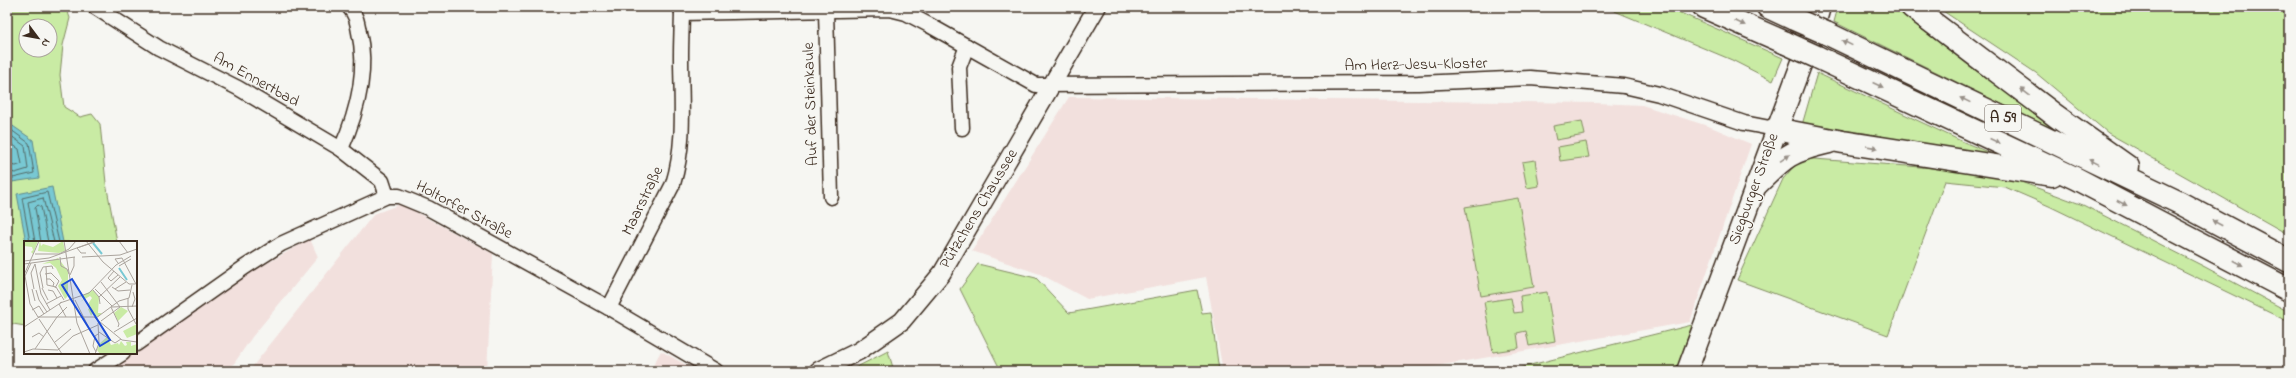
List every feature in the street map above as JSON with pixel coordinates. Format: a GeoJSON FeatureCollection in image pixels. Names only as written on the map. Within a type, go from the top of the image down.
{"type":"FeatureCollection","features":[{"type":"Feature","properties":{"kind":"highway","name":"A 59"},"geometry":{"type":"LineString","coordinates":[[1704,7],[1817,57],[2075,178],[2289,290]]}},
{"type":"Feature","properties":{"kind":"highway","name":"A 59"},"geometry":{"type":"LineString","coordinates":[[1768,7],[1826,33],[2180,203],[2289,261]]}},
{"type":"Feature","properties":{"kind":"highway"},"geometry":{"type":"LineString","coordinates":[[1912,7],[2056,116],[2180,203]]}},
{"type":"Feature","properties":{"kind":"highway"},"geometry":{"type":"LineString","coordinates":[[1775,129],[1834,140],[2075,178]]}},
{"type":"Feature","properties":{"kind":"highway"},"geometry":{"type":"LineString","coordinates":[[1757,184],[1788,155],[1802,148],[1834,140]]}},
{"type":"Feature","properties":{"kind":"main road","name":"Siegburger Straße"},"geometry":{"type":"LineString","coordinates":[[1687,371],[1757,184],[1775,129],[1812,35],[1820,7]]}},
{"type":"Feature","properties":{"kind":"street","name":"Am Ennertbad"},"geometry":{"type":"LineString","coordinates":[[95,7],[159,48],[238,88],[341,149],[382,181],[387,196]]}},
{"type":"Feature","properties":{"kind":"street"},"geometry":{"type":"LineString","coordinates":[[341,149],[350,128],[358,93],[364,51],[355,14],[349,7]]}},
{"type":"Feature","properties":{"kind":"street","name":"Pützchens Chaussee"},"geometry":{"type":"LineString","coordinates":[[822,370],[859,351],[902,321],[942,273],[1097,7]]}},
{"type":"Feature","properties":{"kind":"street","name":"Am Herz-Jesu-Kloster"},"geometry":{"type":"LineString","coordinates":[[682,10],[826,11],[890,9],[906,13],[1036,85],[1051,87],[1418,83],[1537,78],[1624,86],[1659,94],[1744,123],[1775,129]]}},
{"type":"Feature","properties":{"kind":"street","name":"Maarstraße"},"geometry":{"type":"LineString","coordinates":[[609,308],[673,184],[679,165],[683,109],[681,57],[682,10]]}},
{"type":"Feature","properties":{"kind":"street","name":"Auf der Steinkaule"},"geometry":{"type":"LineString","coordinates":[[826,11],[831,197]]}},
{"type":"Feature","properties":{"kind":"street"},"geometry":{"type":"LineString","coordinates":[[962,128],[959,67],[967,46]]}},
{"type":"Feature","properties":{"kind":"street"},"geometry":{"type":"LineString","coordinates":[[137,343],[281,244],[387,196]]}},
{"type":"Feature","properties":{"kind":"street","name":"Holtorfer Straße"},"geometry":{"type":"LineString","coordinates":[[387,196],[399,196],[428,208],[609,308],[715,371]]}},
{"type":"Feature","properties":{"kind":"street"},"geometry":{"type":"LineString","coordinates":[[95,371],[121,354]]}},
{"type":"Feature","properties":{"kind":"shaded area"},"geometry":{"type":"Polygon","coordinates":[[[1069,97],[1597,103],[1642,105],[1711,127],[1751,144],[1690,322],[1408,371],[1223,371],[1206,277],[1087,299],[1040,274],[972,251],[1069,97]]]}},
{"type":"Feature","properties":{"kind":"shaded area"},"geometry":{"type":"Polygon","coordinates":[[[401,204],[493,254],[487,371],[249,371],[374,214],[401,204]]]}},
{"type":"Feature","properties":{"kind":"shaded area"},"geometry":{"type":"Polygon","coordinates":[[[310,239],[318,257],[252,337],[229,371],[108,371],[132,354],[137,354],[137,351],[241,278],[310,239]]]}},
{"type":"Feature","properties":{"kind":"shaded area"},"geometry":{"type":"Polygon","coordinates":[[[661,351],[697,371],[650,371],[661,351]]]}},
{"type":"Feature","properties":{"kind":"green space"},"geometry":{"type":"Polygon","coordinates":[[[7,7],[66,7],[70,18],[63,45],[60,75],[64,107],[80,117],[92,114],[100,124],[106,183],[117,241],[24,241],[24,326],[7,323],[7,7]]]}},
{"type":"Feature","properties":{"kind":"green space"},"geometry":{"type":"Polygon","coordinates":[[[1605,7],[1667,7],[1783,58],[1773,81],[1732,60],[1605,7]]]}},
{"type":"Feature","properties":{"kind":"green space"},"geometry":{"type":"Polygon","coordinates":[[[1838,7],[1893,7],[1972,68],[2069,137],[1834,22],[1838,7]]]}},
{"type":"Feature","properties":{"kind":"green space"},"geometry":{"type":"Polygon","coordinates":[[[1937,7],[2289,7],[2289,235],[2108,133],[2036,73],[1937,7]]]}},
{"type":"Feature","properties":{"kind":"green space"},"geometry":{"type":"Polygon","coordinates":[[[1817,73],[1959,140],[2021,166],[1865,133],[1802,125],[1817,73]]]}},
{"type":"Feature","properties":{"kind":"green space"},"geometry":{"type":"Polygon","coordinates":[[[1582,121],[1585,135],[1556,140],[1553,126],[1582,121]]]}},
{"type":"Feature","properties":{"kind":"green space"},"geometry":{"type":"Polygon","coordinates":[[[1586,142],[1589,157],[1560,161],[1558,147],[1586,142]]]}},
{"type":"Feature","properties":{"kind":"green space"},"geometry":{"type":"Polygon","coordinates":[[[1801,158],[1947,169],[2021,182],[2083,205],[2205,267],[2289,312],[2289,322],[2049,206],[2005,187],[1945,181],[1888,335],[1737,280],[1783,179],[1801,158]]]}},
{"type":"Feature","properties":{"kind":"green space"},"geometry":{"type":"Polygon","coordinates":[[[1535,160],[1539,186],[1527,188],[1522,162],[1535,160]]]}},
{"type":"Feature","properties":{"kind":"green space"},"geometry":{"type":"Polygon","coordinates":[[[1518,198],[1534,287],[1481,296],[1465,207],[1518,198]]]}},
{"type":"Feature","properties":{"kind":"green space"},"geometry":{"type":"Polygon","coordinates":[[[978,264],[1036,278],[1069,313],[1197,290],[1202,313],[1211,312],[1219,371],[1001,371],[960,289],[978,264]]]}},
{"type":"Feature","properties":{"kind":"green space"},"geometry":{"type":"Polygon","coordinates":[[[1547,292],[1555,341],[1529,346],[1526,331],[1517,333],[1519,348],[1493,352],[1484,302],[1511,298],[1514,313],[1522,312],[1520,296],[1547,292]]]}},
{"type":"Feature","properties":{"kind":"green space"},"geometry":{"type":"Polygon","coordinates":[[[1692,325],[1676,371],[1506,371],[1692,325]]]}},
{"type":"Feature","properties":{"kind":"green space"},"geometry":{"type":"Polygon","coordinates":[[[888,351],[894,371],[849,371],[888,351]]]}},
{"type":"Feature","properties":{"kind":"water"},"geometry":{"type":"Polygon","coordinates":[[[7,122],[33,140],[39,178],[12,182],[7,179],[7,122]]]}},
{"type":"Feature","properties":{"kind":"water"},"geometry":{"type":"Polygon","coordinates":[[[52,187],[63,241],[26,241],[17,194],[52,187]]]}}]}
